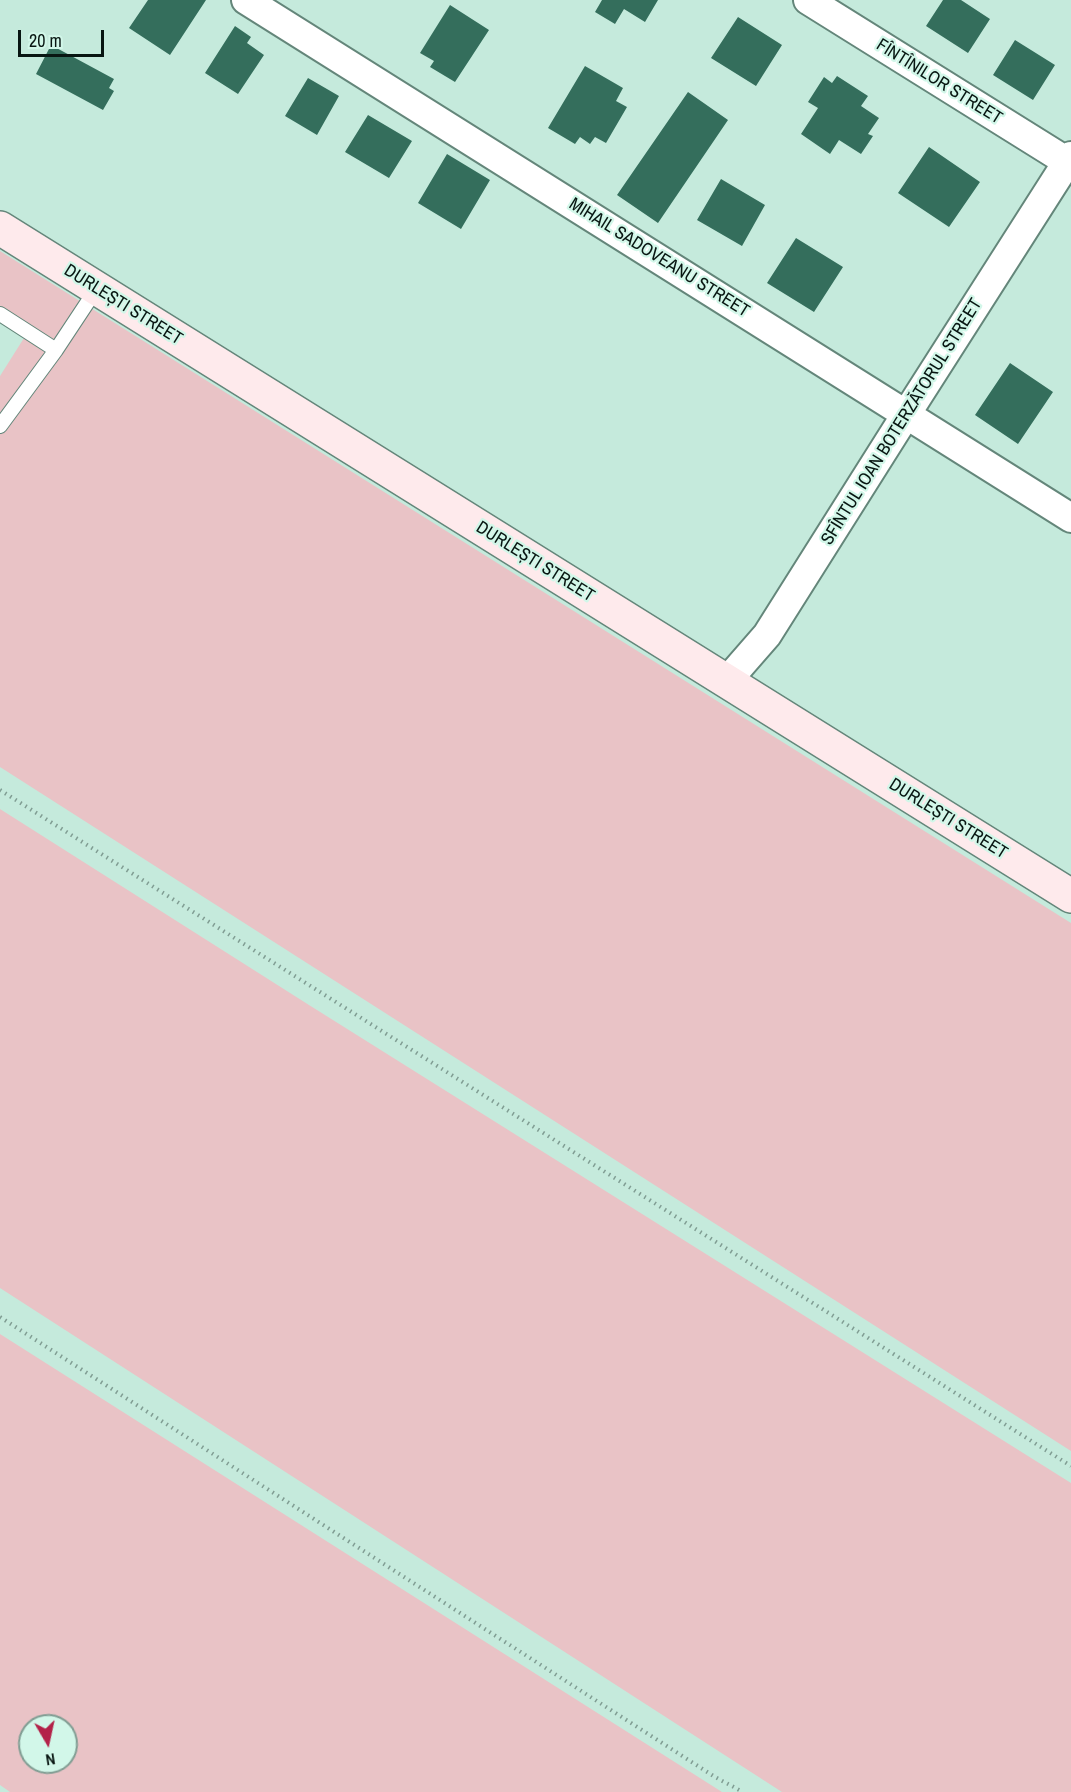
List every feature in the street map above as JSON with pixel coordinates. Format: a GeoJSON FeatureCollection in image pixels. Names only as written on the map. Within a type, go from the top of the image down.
{"type":"FeatureCollection","features":[{"type":"Feature","properties":{"kind":"street","name":"MIHAIL SADOVEANU STREET"},"geometry":{"type":"LineString","coordinates":[[246,0],[1071,518]]}},
{"type":"Feature","properties":{"kind":"street","name":"FÎNTÎNILOR STREET"},"geometry":{"type":"LineString","coordinates":[[808,0],[1070,161]]}},
{"type":"Feature","properties":{"kind":"street","name":"SFÎNTUL IOAN BOTERZĂTORUL STREET"},"geometry":{"type":"LineString","coordinates":[[726,682],[767,635],[1070,161]]}},
{"type":"Feature","properties":{"kind":"street","name":"DURLEȘTI STREET"},"geometry":{"type":"LineString","coordinates":[[0,228],[1071,896]]}},
{"type":"Feature","properties":{"kind":"lane"},"geometry":{"type":"LineString","coordinates":[[0,426],[56,350],[97,288]]}},
{"type":"Feature","properties":{"kind":"lane"},"geometry":{"type":"LineString","coordinates":[[0,314],[56,350]]}},
{"type":"Feature","properties":{"kind":"path"},"geometry":{"type":"LineString","coordinates":[[0,790],[1071,1466]]}},
{"type":"Feature","properties":{"kind":"path"},"geometry":{"type":"LineString","coordinates":[[0,1317],[715,1777],[743,1792]]}},
{"type":"Feature","properties":{"kind":"shaded area"},"geometry":{"type":"Polygon","coordinates":[[[0,251],[1071,923],[1071,1451],[0,767],[0,376],[24,338],[0,322],[0,251]]]}},
{"type":"Feature","properties":{"kind":"shaded area"},"geometry":{"type":"Polygon","coordinates":[[[0,809],[1071,1483],[1071,1792],[782,1792],[0,1288],[0,809]]]}},
{"type":"Feature","properties":{"kind":"shaded area"},"geometry":{"type":"Polygon","coordinates":[[[0,1334],[722,1792],[10,1792],[0,1785],[0,1334]]]}},
{"type":"Feature","properties":{"kind":"building"},"geometry":{"type":"Polygon","coordinates":[[[148,0],[206,0],[170,55],[129,28],[148,0]]]}},
{"type":"Feature","properties":{"kind":"building"},"geometry":{"type":"Polygon","coordinates":[[[602,0],[658,0],[645,22],[624,9],[615,24],[595,12],[602,0]]]}},
{"type":"Feature","properties":{"kind":"building"},"geometry":{"type":"Polygon","coordinates":[[[943,0],[961,0],[990,19],[968,53],[926,26],[943,0]]]}},
{"type":"Feature","properties":{"kind":"building"},"geometry":{"type":"Polygon","coordinates":[[[450,5],[489,30],[455,82],[430,67],[434,61],[420,53],[450,5]]]}},
{"type":"Feature","properties":{"kind":"building"},"geometry":{"type":"Polygon","coordinates":[[[738,17],[782,45],[756,86],[711,58],[738,17]]]}},
{"type":"Feature","properties":{"kind":"building"},"geometry":{"type":"Polygon","coordinates":[[[235,26],[251,37],[247,43],[264,55],[238,94],[205,73],[235,26]]]}},
{"type":"Feature","properties":{"kind":"building"},"geometry":{"type":"Polygon","coordinates":[[[1015,40],[1055,65],[1033,100],[993,75],[1015,40]]]}},
{"type":"Feature","properties":{"kind":"building"},"geometry":{"type":"Polygon","coordinates":[[[51,45],[114,79],[109,88],[114,91],[103,110],[36,74],[51,45]]]}},
{"type":"Feature","properties":{"kind":"building"},"geometry":{"type":"Polygon","coordinates":[[[585,66],[623,88],[616,101],[627,107],[606,143],[595,137],[590,144],[580,137],[575,144],[548,128],[585,66]]]}},
{"type":"Feature","properties":{"kind":"building"},"geometry":{"type":"Polygon","coordinates":[[[837,76],[868,96],[861,106],[879,118],[868,134],[873,136],[861,154],[839,140],[830,154],[801,134],[818,108],[808,102],[824,77],[832,83],[837,76]]]}},
{"type":"Feature","properties":{"kind":"building"},"geometry":{"type":"Polygon","coordinates":[[[308,78],[339,96],[317,135],[285,116],[308,78]]]}},
{"type":"Feature","properties":{"kind":"building"},"geometry":{"type":"Polygon","coordinates":[[[688,92],[728,120],[658,223],[617,195],[688,92]]]}},
{"type":"Feature","properties":{"kind":"building"},"geometry":{"type":"Polygon","coordinates":[[[368,115],[412,141],[389,178],[345,152],[368,115]]]}},
{"type":"Feature","properties":{"kind":"building"},"geometry":{"type":"Polygon","coordinates":[[[929,147],[980,182],[949,227],[898,193],[929,147]]]}},
{"type":"Feature","properties":{"kind":"building"},"geometry":{"type":"Polygon","coordinates":[[[447,154],[490,180],[461,229],[418,203],[447,154]]]}},
{"type":"Feature","properties":{"kind":"building"},"geometry":{"type":"Polygon","coordinates":[[[721,179],[765,205],[742,246],[697,220],[721,179]]]}},
{"type":"Feature","properties":{"kind":"building"},"geometry":{"type":"Polygon","coordinates":[[[796,238],[843,267],[814,312],[767,283],[796,238]]]}},
{"type":"Feature","properties":{"kind":"building"},"geometry":{"type":"Polygon","coordinates":[[[1010,363],[1053,392],[1018,444],[975,415],[1010,363]]]}}]}
